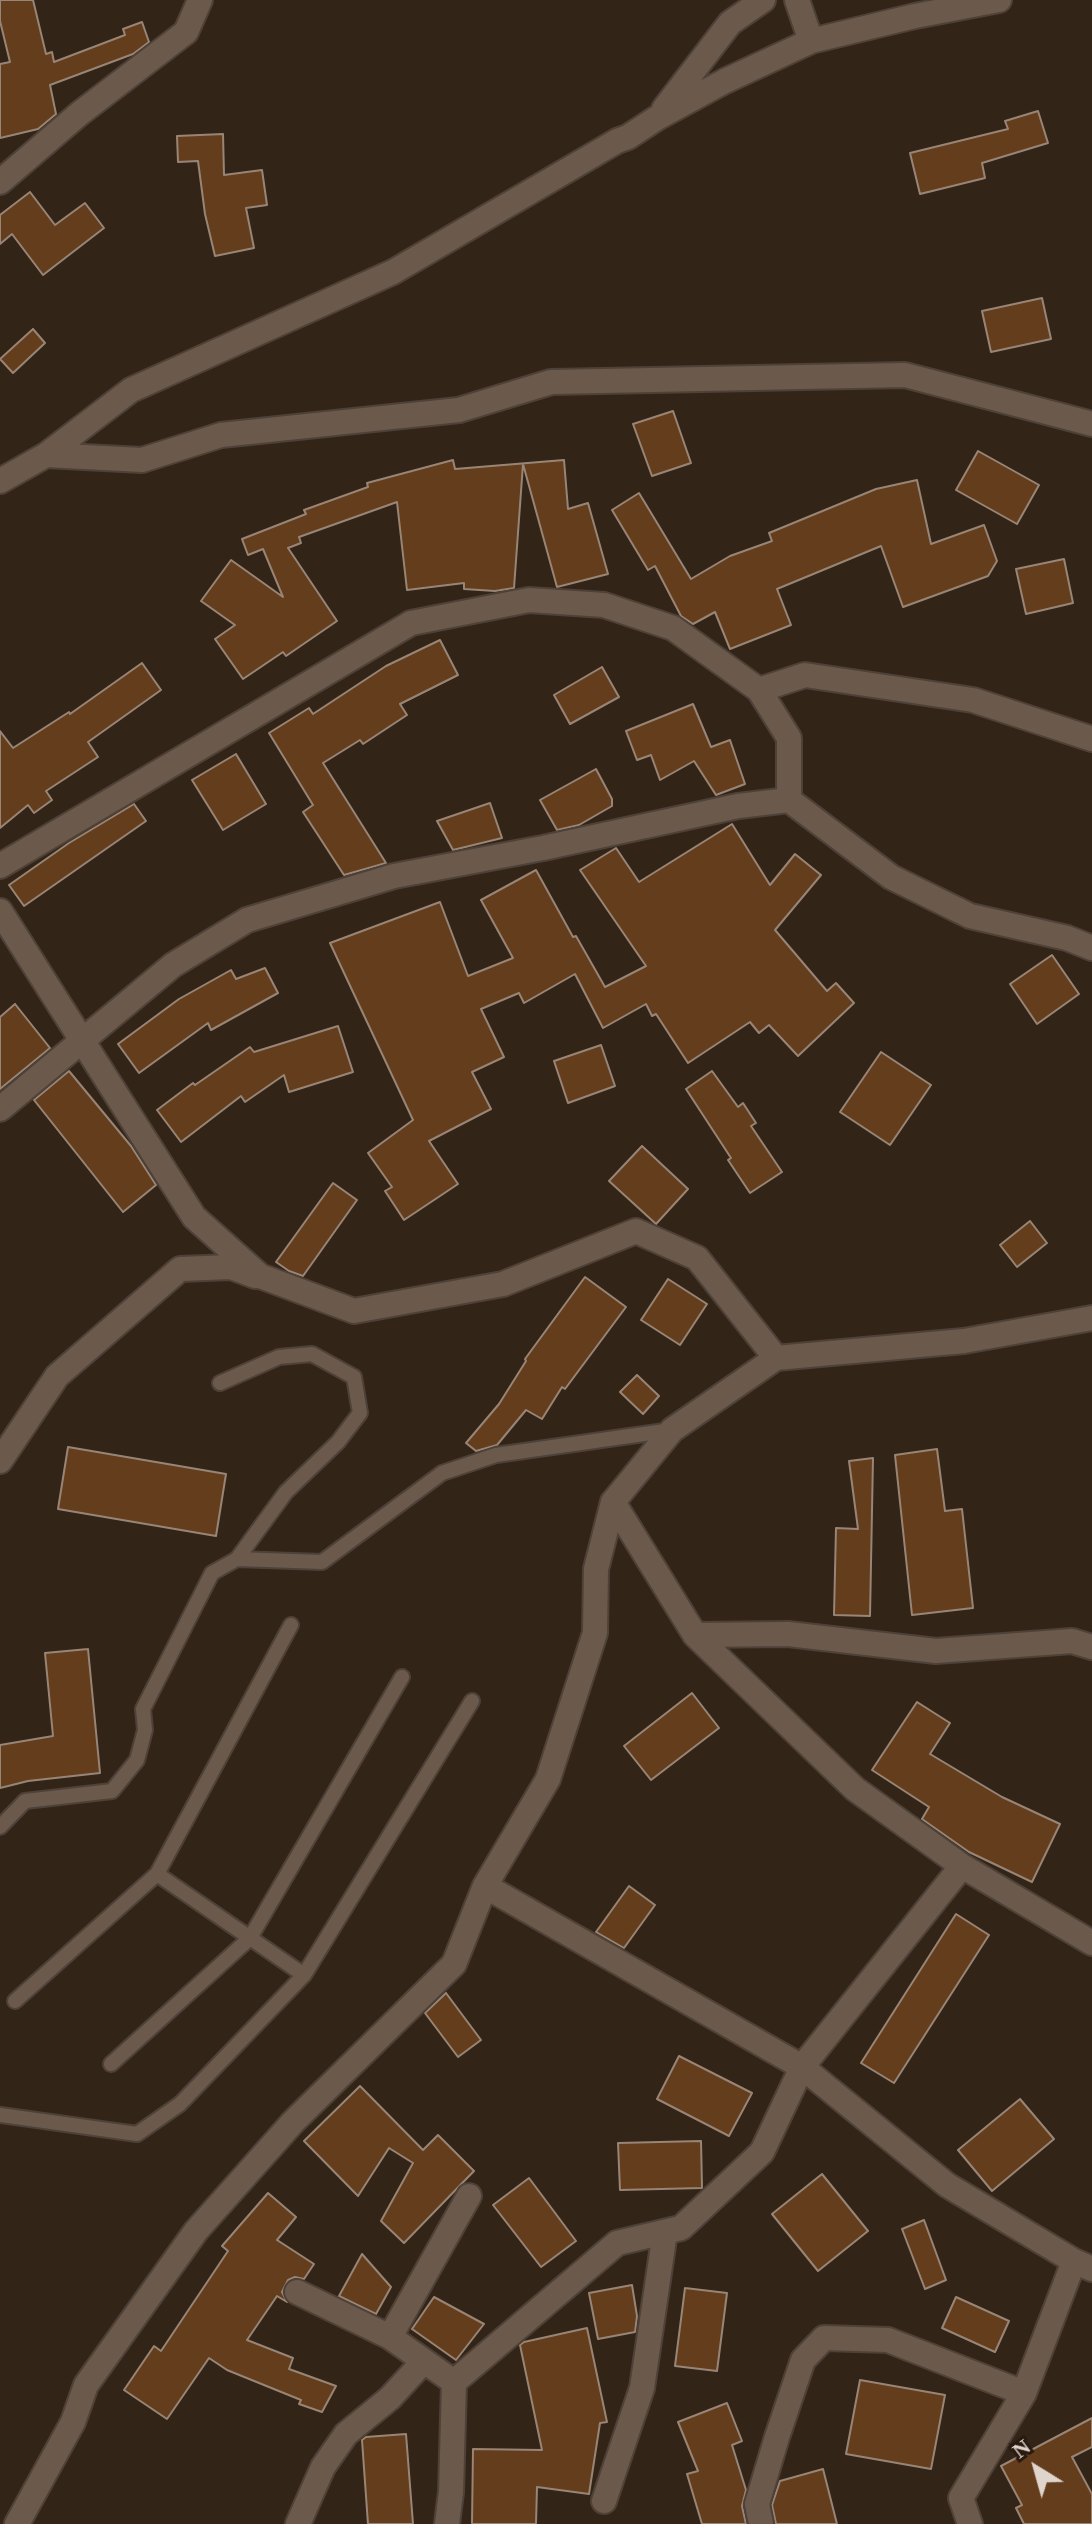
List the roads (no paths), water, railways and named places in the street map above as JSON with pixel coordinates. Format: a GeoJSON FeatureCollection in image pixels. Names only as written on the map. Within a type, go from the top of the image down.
{"type":"FeatureCollection","features":[{"type":"Feature","properties":{"kind":"street"},"geometry":{"type":"LineString","coordinates":[[0,182],[79,114],[186,32],[200,0]]}},
{"type":"Feature","properties":{"kind":"street"},"geometry":{"type":"LineString","coordinates":[[657,118],[730,23],[763,0]]}},
{"type":"Feature","properties":{"kind":"street"},"geometry":{"type":"LineString","coordinates":[[797,0],[811,41]]}},
{"type":"Feature","properties":{"kind":"street"},"geometry":{"type":"LineString","coordinates":[[0,481],[46,455],[131,390],[393,272],[725,81],[811,41],[999,0]]}},
{"type":"Feature","properties":{"kind":"street"},"geometry":{"type":"LineString","coordinates":[[46,455],[142,460],[221,435],[459,410],[551,382],[905,375],[1092,424]]}},
{"type":"Feature","properties":{"kind":"street"},"geometry":{"type":"LineString","coordinates":[[0,866],[411,623],[529,600],[604,605],[673,628],[759,690],[789,738],[789,800]]}},
{"type":"Feature","properties":{"kind":"street"},"geometry":{"type":"LineString","coordinates":[[759,690],[805,675],[973,700],[1092,739]]}},
{"type":"Feature","properties":{"kind":"street"},"geometry":{"type":"LineString","coordinates":[[0,1109],[173,965],[247,920],[394,876],[738,806],[789,800],[891,877],[970,916],[1067,938],[1092,948]]}},
{"type":"Feature","properties":{"kind":"street"},"geometry":{"type":"LineString","coordinates":[[0,911],[194,1217],[260,1276],[354,1311]]}},
{"type":"Feature","properties":{"kind":"street"},"geometry":{"type":"LineString","coordinates":[[1,1458],[57,1376],[180,1269],[231,1267],[354,1311],[503,1284],[636,1231],[697,1258],[776,1358]]}},
{"type":"Feature","properties":{"kind":"street"},"geometry":{"type":"LineString","coordinates":[[17,2524],[73,2422],[86,2385],[196,2231],[293,2122],[454,1964],[485,1886],[548,1779],[595,1633],[596,1569],[613,1502],[672,1430],[776,1358],[964,1341],[1092,1318]]}},
{"type":"Feature","properties":{"kind":"street"},"geometry":{"type":"LineString","coordinates":[[613,1502],[695,1635],[855,1789],[962,1866],[1092,1943]]}},
{"type":"Feature","properties":{"kind":"street"},"geometry":{"type":"LineString","coordinates":[[695,1635],[788,1634],[936,1651],[1072,1641],[1092,1647]]}},
{"type":"Feature","properties":{"kind":"street"},"geometry":{"type":"LineString","coordinates":[[447,2524],[451,2492],[454,2382],[617,2243],[681,2228],[762,2152],[802,2067],[962,1866]]}},
{"type":"Feature","properties":{"kind":"street"},"geometry":{"type":"LineString","coordinates":[[485,1886],[802,2067],[947,2185],[1083,2265],[1024,2393],[961,2498],[970,2524]]}},
{"type":"Feature","properties":{"kind":"street"},"geometry":{"type":"LineString","coordinates":[[390,2337],[469,2196]]}},
{"type":"Feature","properties":{"kind":"street"},"geometry":{"type":"LineString","coordinates":[[604,2501],[642,2388],[665,2232]]}},
{"type":"Feature","properties":{"kind":"street"},"geometry":{"type":"LineString","coordinates":[[297,2292],[390,2337],[454,2382]]}},
{"type":"Feature","properties":{"kind":"street"},"geometry":{"type":"LineString","coordinates":[[761,2524],[757,2504],[803,2360],[824,2338],[888,2340],[1024,2393]]}},
{"type":"Feature","properties":{"kind":"street"},"geometry":{"type":"LineString","coordinates":[[298,2524],[323,2467],[346,2434],[390,2398],[424,2361]]}},
{"type":"Feature","properties":{"kind":"lane"},"geometry":{"type":"LineString","coordinates":[[0,1827],[25,1801],[112,1791],[137,1760],[145,1730],[143,1709],[212,1573],[237,1559],[286,1492],[338,1442],[360,1413],[354,1377],[312,1354],[279,1357],[220,1383]]}},
{"type":"Feature","properties":{"kind":"lane"},"geometry":{"type":"LineString","coordinates":[[237,1559],[322,1562],[442,1473],[496,1455],[672,1430]]}},
{"type":"Feature","properties":{"kind":"lane"},"geometry":{"type":"LineString","coordinates":[[15,2001],[157,1874],[291,1625]]}},
{"type":"Feature","properties":{"kind":"lane"},"geometry":{"type":"LineString","coordinates":[[111,2064],[250,1938],[402,1677]]}},
{"type":"Feature","properties":{"kind":"lane"},"geometry":{"type":"LineString","coordinates":[[0,2115],[137,2134],[180,2104],[304,1975],[472,1701]]}},
{"type":"Feature","properties":{"kind":"lane"},"geometry":{"type":"LineString","coordinates":[[157,1874],[304,1975]]}}]}
